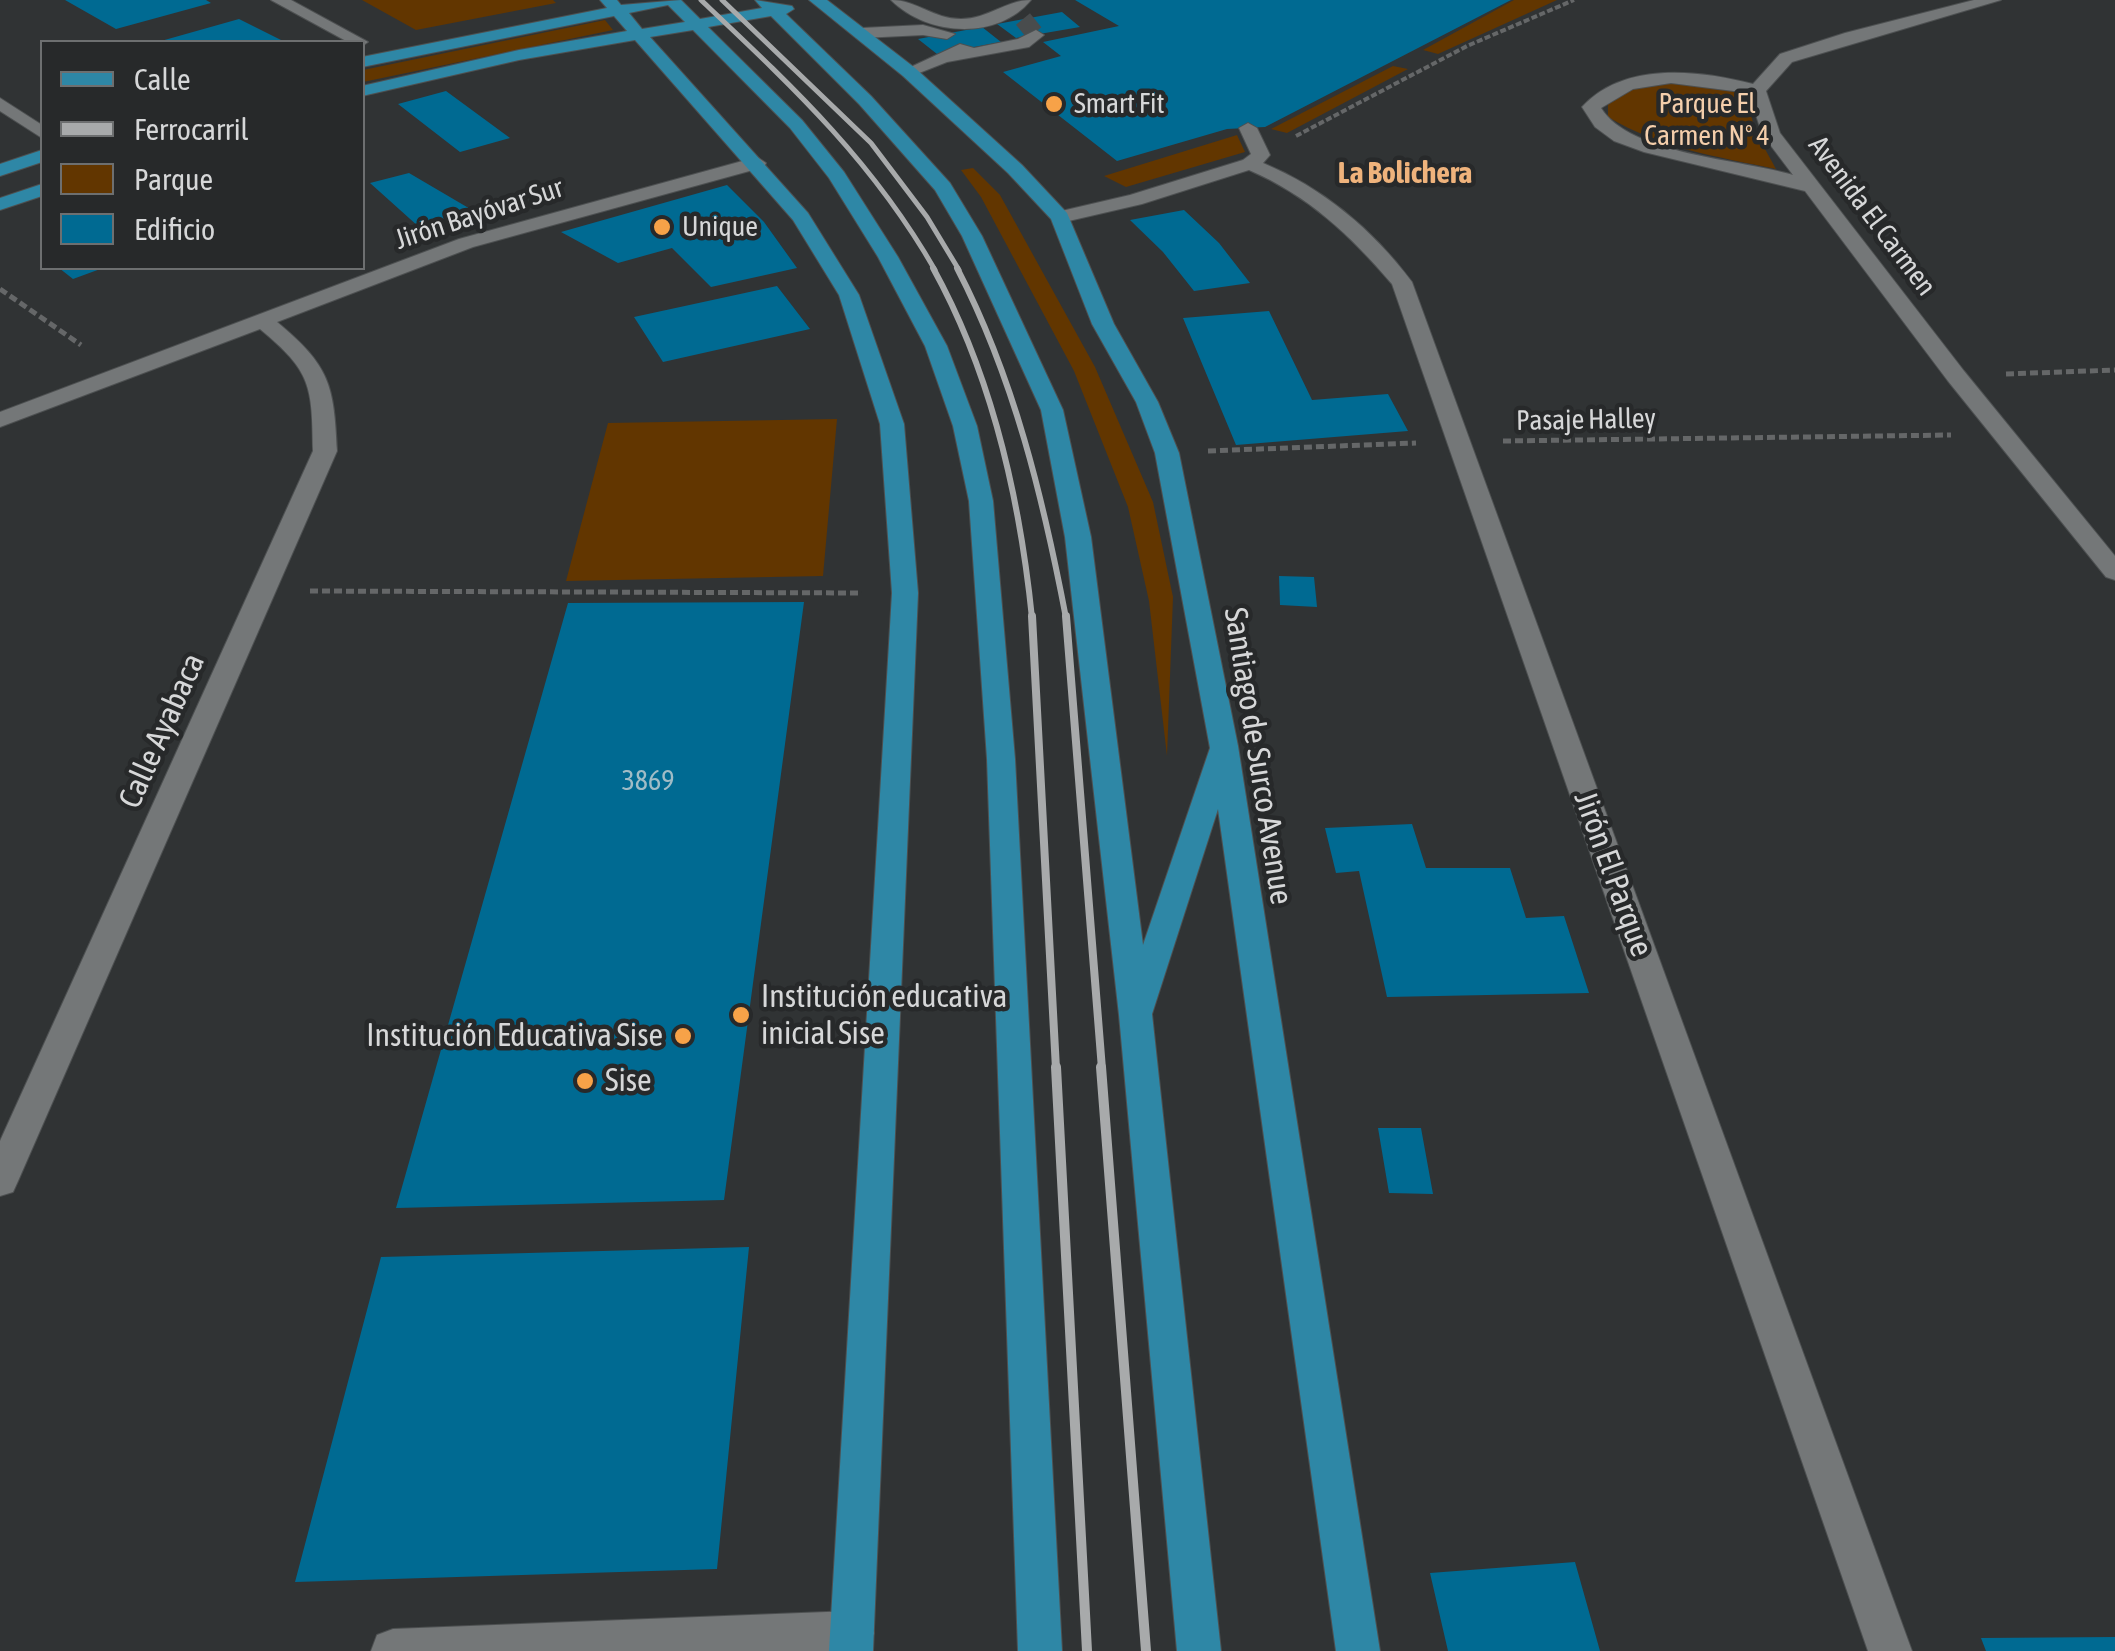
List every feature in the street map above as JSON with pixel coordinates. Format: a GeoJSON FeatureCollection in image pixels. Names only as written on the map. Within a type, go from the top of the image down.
{"type":"FeatureCollection","features":[{"type":"Feature","properties":{"kind":"main road"},"geometry":{"type":"LineString","coordinates":[[365,61],[613,5],[672,0],[796,124],[837,176],[888,257],[936,346],[966,426],[981,501],[1001,759],[1040,1651]]}},
{"type":"Feature","properties":{"kind":"main road"},"geometry":{"type":"LineString","coordinates":[[365,90],[768,6],[839,0]]}},
{"type":"Feature","properties":{"kind":"main road","name":"Santiago de Surco Avenue"},"geometry":{"type":"LineString","coordinates":[[819,2],[910,72],[1016,169],[1060,217],[1103,324],[1147,402],[1167,453],[1224,746],[1358,1651]]}},
{"type":"Feature","properties":{"kind":"main road"},"geometry":{"type":"LineString","coordinates":[[613,5],[801,217],[848,295],[892,424],[905,593],[852,1642]]}},
{"type":"Feature","properties":{"kind":"main road"},"geometry":{"type":"LineString","coordinates":[[768,6],[865,100],[943,188],[972,236],[1052,410],[1078,537],[1136,1015],[1199,1651]]}},
{"type":"Feature","properties":{"kind":"main road"},"geometry":{"type":"LineString","coordinates":[[0,170],[40,157]]}},
{"type":"Feature","properties":{"kind":"main road"},"geometry":{"type":"LineString","coordinates":[[0,204],[40,191]]}},
{"type":"Feature","properties":{"kind":"main road"},"geometry":{"type":"LineString","coordinates":[[1136,1015],[1224,746]]}},
{"type":"Feature","properties":{"kind":"street"},"geometry":{"type":"LineString","coordinates":[[280,0],[355,40]]}},
{"type":"Feature","properties":{"kind":"street"},"geometry":{"type":"LineString","coordinates":[[899,0],[927,25],[947,34]]}},
{"type":"Feature","properties":{"kind":"street"},"geometry":{"type":"LineString","coordinates":[[1812,187],[1763,172],[1650,148],[1620,137],[1601,123],[1591,106],[1604,93],[1650,81],[1724,81],[1757,90],[1786,58],[1851,36],[1993,0]]}},
{"type":"Feature","properties":{"kind":"street"},"geometry":{"type":"LineString","coordinates":[[862,34],[974,22],[1020,10]]}},
{"type":"Feature","properties":{"kind":"street"},"geometry":{"type":"LineString","coordinates":[[910,72],[958,53],[1023,43],[1036,35]]}},
{"type":"Feature","properties":{"kind":"street"},"geometry":{"type":"LineString","coordinates":[[365,45],[386,56]]}},
{"type":"Feature","properties":{"kind":"street","name":"Avenida El Carmen"},"geometry":{"type":"LineString","coordinates":[[1757,90],[1771,134],[1956,376],[2115,572]]}},
{"type":"Feature","properties":{"kind":"street"},"geometry":{"type":"LineString","coordinates":[[0,102],[40,132]]}},
{"type":"Feature","properties":{"kind":"street"},"geometry":{"type":"LineString","coordinates":[[1060,217],[1135,200],[1250,164],[1261,155],[1248,128]]}},
{"type":"Feature","properties":{"kind":"street","name":"Jirón Bayóvar Sur"},"geometry":{"type":"LineString","coordinates":[[0,420],[466,243],[757,163]]}},
{"type":"Feature","properties":{"kind":"street","name":"Jirón El Parque"},"geometry":{"type":"LineString","coordinates":[[1250,164],[1278,174],[1336,209],[1402,282],[1890,1651]]}},
{"type":"Feature","properties":{"kind":"street","name":"Calle Ayabaca"},"geometry":{"type":"LineString","coordinates":[[0,1181],[326,451],[323,392],[297,349],[262,320]]}},
{"type":"Feature","properties":{"kind":"street"},"geometry":{"type":"LineString","coordinates":[[393,1651],[852,1642]]}},
{"type":"Feature","properties":{"kind":"path"},"geometry":{"type":"LineString","coordinates":[[1286,142],[1447,54],[1518,20],[1574,0]]}},
{"type":"Feature","properties":{"kind":"path"},"geometry":{"type":"LineString","coordinates":[[0,289],[88,350]]}},
{"type":"Feature","properties":{"kind":"path"},"geometry":{"type":"LineString","coordinates":[[1956,376],[2115,370]]}},
{"type":"Feature","properties":{"kind":"path","name":"Pasaje Halley"},"geometry":{"type":"LineString","coordinates":[[1167,453],[1458,441],[2006,434]]}},
{"type":"Feature","properties":{"kind":"path"},"geometry":{"type":"LineString","coordinates":[[264,590],[905,593]]}},
{"type":"Feature","properties":{"kind":"green space"},"geometry":{"type":"Polygon","coordinates":[[[362,0],[553,0],[556,3],[416,30],[362,0]]]}},
{"type":"Feature","properties":{"kind":"green space"},"geometry":{"type":"Polygon","coordinates":[[[1514,0],[1557,0],[1438,54],[1423,50],[1514,0]]]}},
{"type":"Feature","properties":{"kind":"green space"},"geometry":{"type":"Polygon","coordinates":[[[605,20],[613,30],[365,82],[365,70],[605,20]]]}},
{"type":"Feature","properties":{"kind":"green space"},"geometry":{"type":"Polygon","coordinates":[[[1393,66],[1408,69],[1287,133],[1271,129],[1393,66]]]}},
{"type":"Feature","properties":{"kind":"green space","name":"Parque El Carmen N° 4"},"geometry":{"type":"Polygon","coordinates":[[[1665,83],[1747,91],[1754,129],[1776,169],[1669,144],[1608,117],[1608,103],[1631,88],[1665,83]]]}},
{"type":"Feature","properties":{"kind":"green space"},"geometry":{"type":"Polygon","coordinates":[[[1237,135],[1245,152],[1126,187],[1104,176],[1237,135]]]}},
{"type":"Feature","properties":{"kind":"green space"},"geometry":{"type":"Polygon","coordinates":[[[973,168],[1000,195],[1095,367],[1153,502],[1173,597],[1167,756],[1149,601],[1128,507],[1074,371],[981,197],[961,170],[973,168]]]}},
{"type":"Feature","properties":{"kind":"green space"},"geometry":{"type":"Polygon","coordinates":[[[837,419],[823,576],[566,581],[608,423],[837,419]]]}},
{"type":"Feature","properties":{"kind":"building"},"geometry":{"type":"Polygon","coordinates":[[[65,0],[206,0],[211,3],[116,29],[65,0]]]}},
{"type":"Feature","properties":{"kind":"building"},"geometry":{"type":"Polygon","coordinates":[[[1075,0],[1511,0],[1265,127],[1227,129],[1117,161],[1003,72],[1061,56],[1043,42],[1119,26],[1075,0]]]}},
{"type":"Feature","properties":{"kind":"building"},"geometry":{"type":"Polygon","coordinates":[[[1062,12],[1080,27],[1016,38],[997,24],[1062,12]]]}},
{"type":"Feature","properties":{"kind":"building"},"geometry":{"type":"Polygon","coordinates":[[[239,19],[281,40],[165,40],[239,19]]]}},
{"type":"Feature","properties":{"kind":"building"},"geometry":{"type":"Polygon","coordinates":[[[982,27],[1001,42],[937,54],[918,39],[982,27]]]}},
{"type":"Feature","properties":{"kind":"building"},"geometry":{"type":"Polygon","coordinates":[[[446,91],[510,138],[460,152],[398,104],[446,91]]]}},
{"type":"Feature","properties":{"kind":"building"},"geometry":{"type":"Polygon","coordinates":[[[409,173],[472,210],[419,227],[370,183],[409,173]]]}},
{"type":"Feature","properties":{"kind":"building","name":"Unique"},"geometry":{"type":"Polygon","coordinates":[[[727,185],[764,222],[797,268],[711,287],[672,248],[618,263],[561,232],[727,185]]]}},
{"type":"Feature","properties":{"kind":"building"},"geometry":{"type":"Polygon","coordinates":[[[1184,210],[1219,243],[1250,283],[1194,291],[1163,252],[1130,220],[1184,210]]]}},
{"type":"Feature","properties":{"kind":"building"},"geometry":{"type":"Polygon","coordinates":[[[62,270],[98,270],[73,279],[62,270]]]}},
{"type":"Feature","properties":{"kind":"building"},"geometry":{"type":"Polygon","coordinates":[[[777,286],[810,329],[663,362],[634,317],[777,286]]]}},
{"type":"Feature","properties":{"kind":"building"},"geometry":{"type":"Polygon","coordinates":[[[1269,311],[1312,400],[1388,394],[1408,431],[1236,445],[1183,318],[1269,311]]]}},
{"type":"Feature","properties":{"kind":"building"},"geometry":{"type":"Polygon","coordinates":[[[1279,576],[1314,577],[1317,607],[1280,605],[1279,576]]]}},
{"type":"Feature","properties":{"kind":"building"},"geometry":{"type":"Polygon","coordinates":[[[804,602],[724,1200],[396,1208],[568,603],[804,602]]]}},
{"type":"Feature","properties":{"kind":"building"},"geometry":{"type":"Polygon","coordinates":[[[1412,824],[1426,868],[1510,868],[1526,918],[1564,916],[1589,993],[1387,997],[1359,871],[1336,873],[1325,828],[1412,824]]]}},
{"type":"Feature","properties":{"kind":"building"},"geometry":{"type":"Polygon","coordinates":[[[1378,1128],[1421,1128],[1433,1194],[1389,1193],[1378,1128]]]}},
{"type":"Feature","properties":{"kind":"building"},"geometry":{"type":"Polygon","coordinates":[[[749,1247],[717,1569],[295,1582],[381,1257],[749,1247]]]}},
{"type":"Feature","properties":{"kind":"building"},"geometry":{"type":"Polygon","coordinates":[[[1575,1562],[1600,1651],[1448,1651],[1430,1573],[1575,1562]]]}},
{"type":"Feature","properties":{"kind":"building"},"geometry":{"type":"Polygon","coordinates":[[[2115,1637],[2115,1651],[1986,1651],[1981,1638],[2115,1637]]]}},
{"type":"Feature","properties":{"kind":"tunnel"},"geometry":{"type":"LineString","coordinates":[[1023,19],[1036,35]]}},
{"type":"Feature","properties":{"kind":"railway"},"geometry":{"type":"LineString","coordinates":[[701,0],[829,126],[885,194],[935,270]]}},
{"type":"Feature","properties":{"kind":"railway"},"geometry":{"type":"LineString","coordinates":[[722,0],[871,143],[927,217],[959,270]]}},
{"type":"Feature","properties":{"kind":"railway"},"geometry":{"type":"LineString","coordinates":[[933,268],[971,350],[1000,438],[1020,528],[1032,618]]}},
{"type":"Feature","properties":{"kind":"railway"},"geometry":{"type":"LineString","coordinates":[[957,268],[995,352],[1024,439],[1066,618]]}},
{"type":"Feature","properties":{"kind":"railway"},"geometry":{"type":"LineString","coordinates":[[1032,616],[1056,1069]]}},
{"type":"Feature","properties":{"kind":"railway"},"geometry":{"type":"LineString","coordinates":[[1066,616],[1102,1069]]}},
{"type":"Feature","properties":{"kind":"railway"},"geometry":{"type":"LineString","coordinates":[[1056,1067],[1087,1651]]}},
{"type":"Feature","properties":{"kind":"railway"},"geometry":{"type":"LineString","coordinates":[[1101,1067],[1146,1651]]}},
{"type":"Feature","properties":{"kind":"place","name":"Smart Fit"},"geometry":{"type":"Point","coordinates":[1054,104]}},
{"type":"Feature","properties":{"kind":"place","name":"Unique"},"geometry":{"type":"Point","coordinates":[662,227]}},
{"type":"Feature","properties":{"kind":"place","name":"Institución educativa inicial Sise"},"geometry":{"type":"Point","coordinates":[741,1015]}},
{"type":"Feature","properties":{"kind":"place","name":"Institución Educativa Sise"},"geometry":{"type":"Point","coordinates":[683,1036]}},
{"type":"Feature","properties":{"kind":"place","name":"Sise"},"geometry":{"type":"Point","coordinates":[585,1081]}},
{"type":"Feature","properties":{"kind":"district","name":"La Bolichera"},"geometry":{"type":"Point","coordinates":[1405,174]}}]}
